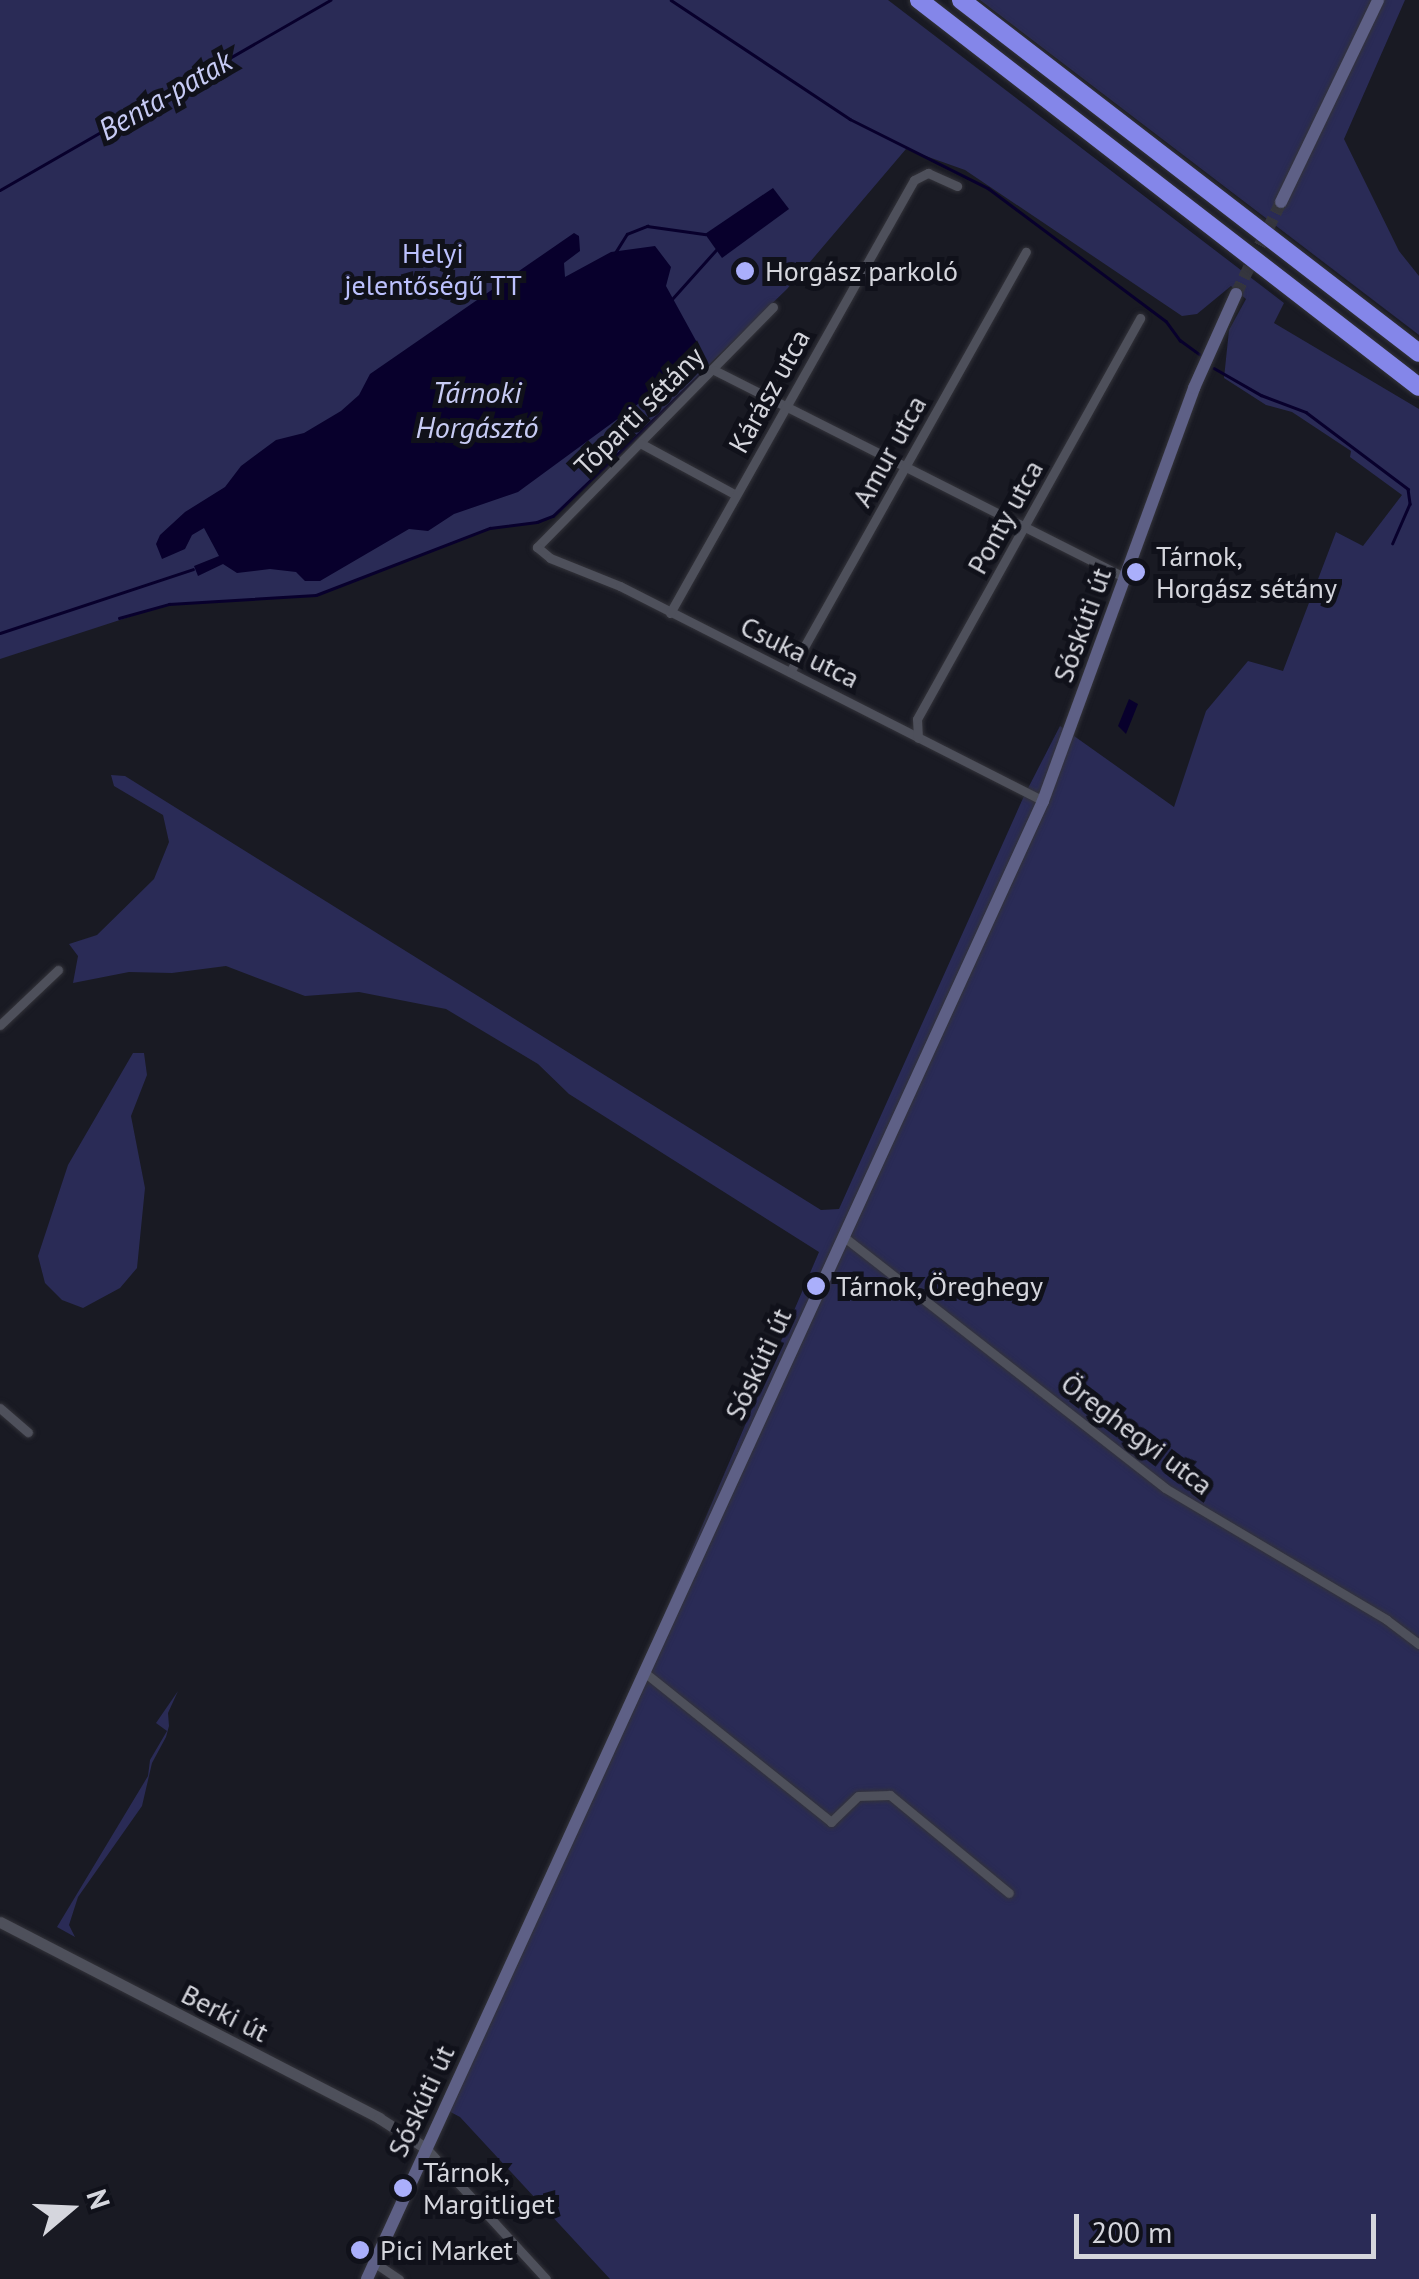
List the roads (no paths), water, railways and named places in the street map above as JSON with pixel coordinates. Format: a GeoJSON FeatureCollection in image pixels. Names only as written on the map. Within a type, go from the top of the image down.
{"type":"FeatureCollection","features":[{"type":"Feature","properties":{"kind":"highway"},"geometry":{"type":"LineString","coordinates":[[918,0],[1419,387]]}},
{"type":"Feature","properties":{"kind":"highway"},"geometry":{"type":"LineString","coordinates":[[961,0],[1419,353]]}},
{"type":"Feature","properties":{"kind":"main road"},"geometry":{"type":"LineString","coordinates":[[1281,202],[1378,0]]}},
{"type":"Feature","properties":{"kind":"main road","name":"Sóskúti út"},"geometry":{"type":"LineString","coordinates":[[368,2279],[1043,801],[1194,388],[1236,294]]}},
{"type":"Feature","properties":{"kind":"street","name":"Kárász utca"},"geometry":{"type":"LineString","coordinates":[[670,613],[914,180],[928,173],[957,186]]}},
{"type":"Feature","properties":{"kind":"street","name":"Amur utca"},"geometry":{"type":"LineString","coordinates":[[790,672],[1026,252]]}},
{"type":"Feature","properties":{"kind":"street","name":"Tóparti sétány"},"geometry":{"type":"LineString","coordinates":[[537,547],[773,308]]}},
{"type":"Feature","properties":{"kind":"street","name":"Ponty utca"},"geometry":{"type":"LineString","coordinates":[[918,738],[917,719],[1140,318]]}},
{"type":"Feature","properties":{"kind":"street"},"geometry":{"type":"LineString","coordinates":[[714,370],[1125,578]]}},
{"type":"Feature","properties":{"kind":"street"},"geometry":{"type":"LineString","coordinates":[[640,442],[736,495]]}},
{"type":"Feature","properties":{"kind":"street","name":"Csuka utca"},"geometry":{"type":"LineString","coordinates":[[537,547],[550,558],[600,576],[1043,801]]}},
{"type":"Feature","properties":{"kind":"street"},"geometry":{"type":"LineString","coordinates":[[0,1025],[58,970]]}},
{"type":"Feature","properties":{"kind":"street","name":"Öreghegyi utca"},"geometry":{"type":"LineString","coordinates":[[844,1237],[1165,1488],[1344,1594],[1419,1644]]}},
{"type":"Feature","properties":{"kind":"street"},"geometry":{"type":"LineString","coordinates":[[0,1408],[28,1432]]}},
{"type":"Feature","properties":{"kind":"street"},"geometry":{"type":"LineString","coordinates":[[644,1672],[832,1822],[858,1796],[890,1795],[1009,1894]]}},
{"type":"Feature","properties":{"kind":"street","name":"Berki út"},"geometry":{"type":"LineString","coordinates":[[0,1922],[379,2118],[427,2148]]}},
{"type":"Feature","properties":{"kind":"street"},"geometry":{"type":"LineString","coordinates":[[427,2148],[546,2279]]}},
{"type":"Feature","properties":{"kind":"street"},"geometry":{"type":"LineString","coordinates":[[375,2263],[399,2279]]}},
{"type":"Feature","properties":{"kind":"water"},"geometry":{"type":"Polygon","coordinates":[[[773,188],[789,209],[722,258],[705,234],[773,188]]]}},
{"type":"Feature","properties":{"kind":"water","name":"Tárnoki Horgásztó"},"geometry":{"type":"Polygon","coordinates":[[[574,233],[579,236],[580,251],[564,263],[565,277],[611,252],[655,246],[671,267],[666,286],[700,348],[698,360],[518,492],[454,514],[428,531],[409,529],[320,581],[305,581],[296,572],[270,569],[237,573],[223,564],[198,576],[194,566],[219,556],[204,528],[192,535],[185,549],[162,559],[156,544],[160,535],[185,512],[225,487],[241,466],[276,440],[304,433],[341,411],[359,395],[370,374],[574,233]]]}},
{"type":"Feature","properties":{"kind":"water"},"geometry":{"type":"Polygon","coordinates":[[[1129,699],[1138,704],[1126,734],[1118,726],[1129,699]]]}},
{"type":"Feature","properties":{"kind":"waterway","name":"Benta-patak"},"geometry":{"type":"LineString","coordinates":[[0,190],[330,0]]}},
{"type":"Feature","properties":{"kind":"waterway"},"geometry":{"type":"LineString","coordinates":[[671,0],[850,119],[988,188],[1166,321],[1180,340],[1199,354]]}},
{"type":"Feature","properties":{"kind":"waterway"},"geometry":{"type":"LineString","coordinates":[[615,253],[627,234],[647,226],[705,234]]}},
{"type":"Feature","properties":{"kind":"waterway"},"geometry":{"type":"LineString","coordinates":[[672,299],[716,250]]}},
{"type":"Feature","properties":{"kind":"waterway"},"geometry":{"type":"LineString","coordinates":[[1214,368],[1261,395],[1306,412],[1408,489],[1410,504],[1393,543]]}},
{"type":"Feature","properties":{"kind":"waterway"},"geometry":{"type":"LineString","coordinates":[[119,618],[169,604],[316,595],[490,528],[553,516],[702,373]]}},
{"type":"Feature","properties":{"kind":"waterway"},"geometry":{"type":"LineString","coordinates":[[0,633],[193,569]]}},
{"type":"Feature","properties":{"kind":"tunnel"},"geometry":{"type":"LineString","coordinates":[[1236,294],[1281,202]]}},
{"type":"Feature","properties":{"kind":"place","name":"Horgász parkoló"},"geometry":{"type":"Point","coordinates":[745,271]}},
{"type":"Feature","properties":{"kind":"place","name":"Tárnok, Horgász sétány"},"geometry":{"type":"Point","coordinates":[1136,572]}},
{"type":"Feature","properties":{"kind":"place","name":"Tárnok, Öreghegy"},"geometry":{"type":"Point","coordinates":[816,1286]}},
{"type":"Feature","properties":{"kind":"place","name":"Tárnok, Margitliget"},"geometry":{"type":"Point","coordinates":[403,2188]}},
{"type":"Feature","properties":{"kind":"place","name":"Pici Market"},"geometry":{"type":"Point","coordinates":[360,2250]}},
{"type":"Feature","properties":{"kind":"park label","name":"Helyi jelentőségű TT"},"geometry":{"type":"Point","coordinates":[433,269]}}]}
